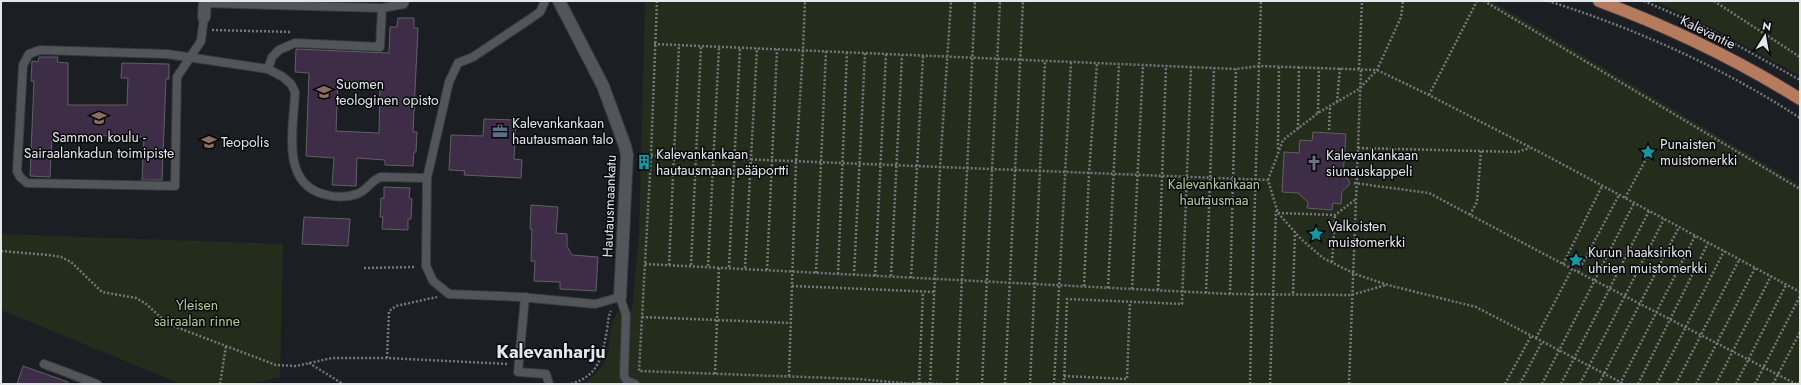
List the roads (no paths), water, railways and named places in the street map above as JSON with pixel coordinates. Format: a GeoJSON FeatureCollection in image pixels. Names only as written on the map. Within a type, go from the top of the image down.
{"type":"FeatureCollection","features":[{"type":"Feature","properties":{"kind":"main road","name":"Kalevantie"},"geometry":{"type":"LineString","coordinates":[[1598,1],[1692,40],[1744,66],[1800,99]]}},
{"type":"Feature","properties":{"kind":"street","name":"Hautausmaankatu"},"geometry":{"type":"LineString","coordinates":[[559,1],[603,86],[623,138],[627,155],[620,297]]}},
{"type":"Feature","properties":{"kind":"street"},"geometry":{"type":"LineString","coordinates":[[204,17],[205,2]]}},
{"type":"Feature","properties":{"kind":"lane"},"geometry":{"type":"LineString","coordinates":[[205,2],[382,8],[404,4],[404,1]]}},
{"type":"Feature","properties":{"kind":"lane"},"geometry":{"type":"LineString","coordinates":[[545,1],[540,12],[473,57],[458,63],[449,82],[427,178],[426,266],[433,281],[449,294],[525,297],[595,304],[620,297],[626,315],[624,376],[627,381],[635,384]]}},
{"type":"Feature","properties":{"kind":"lane"},"geometry":{"type":"LineString","coordinates":[[268,69],[272,57],[280,50],[296,43],[380,46],[382,8]]}},
{"type":"Feature","properties":{"kind":"lane"},"geometry":{"type":"LineString","coordinates":[[204,17],[201,41],[192,57],[177,78],[175,186],[26,183],[20,177],[17,171],[23,65],[29,54],[40,50],[167,54],[192,57],[212,62],[268,69],[283,77],[291,84],[295,92],[292,157],[298,176],[309,188],[318,193],[333,197],[340,197],[357,194],[375,179],[381,177],[427,178]]}},
{"type":"Feature","properties":{"kind":"lane"},"geometry":{"type":"LineString","coordinates":[[525,297],[518,372],[546,374],[549,384]]}},
{"type":"Feature","properties":{"kind":"lane"},"geometry":{"type":"LineString","coordinates":[[44,364],[97,384]]}},
{"type":"Feature","properties":{"kind":"place","name":"Suomen teologinen opisto"},"geometry":{"type":"Point","coordinates":[324,92]}},
{"type":"Feature","properties":{"kind":"place","name":"Sammon koulu - Sairaalankadun toimipiste"},"geometry":{"type":"Point","coordinates":[99,118]}},
{"type":"Feature","properties":{"kind":"place","name":"Kalevankankaan hautausmaan talo"},"geometry":{"type":"Point","coordinates":[500,131]}},
{"type":"Feature","properties":{"kind":"place","name":"Teopolis"},"geometry":{"type":"Point","coordinates":[209,142]}},
{"type":"Feature","properties":{"kind":"place","name":"Punaisten muistomerkki"},"geometry":{"type":"Point","coordinates":[1648,152]}},
{"type":"Feature","properties":{"kind":"place","name":"Kalevankankaan hautausmaan pääportti"},"geometry":{"type":"Point","coordinates":[644,162]}},
{"type":"Feature","properties":{"kind":"place","name":"Kalevankankaan siunauskappeli"},"geometry":{"type":"Point","coordinates":[1314,163]}},
{"type":"Feature","properties":{"kind":"place","name":"Valkoisten muistomerkki"},"geometry":{"type":"Point","coordinates":[1316,234]}},
{"type":"Feature","properties":{"kind":"place","name":"Kurun haaksirikon uhrien muistomerkki"},"geometry":{"type":"Point","coordinates":[1576,260]}},
{"type":"Feature","properties":{"kind":"district","name":"Kalevanharju"},"geometry":{"type":"Point","coordinates":[551,352]}},
{"type":"Feature","properties":{"kind":"park label","name":"Kalevankankaan hautausmaa"},"geometry":{"type":"Point","coordinates":[1214,192]}},
{"type":"Feature","properties":{"kind":"park label","name":"Yleisen sairaalan rinne"},"geometry":{"type":"Point","coordinates":[197,314]}}]}
